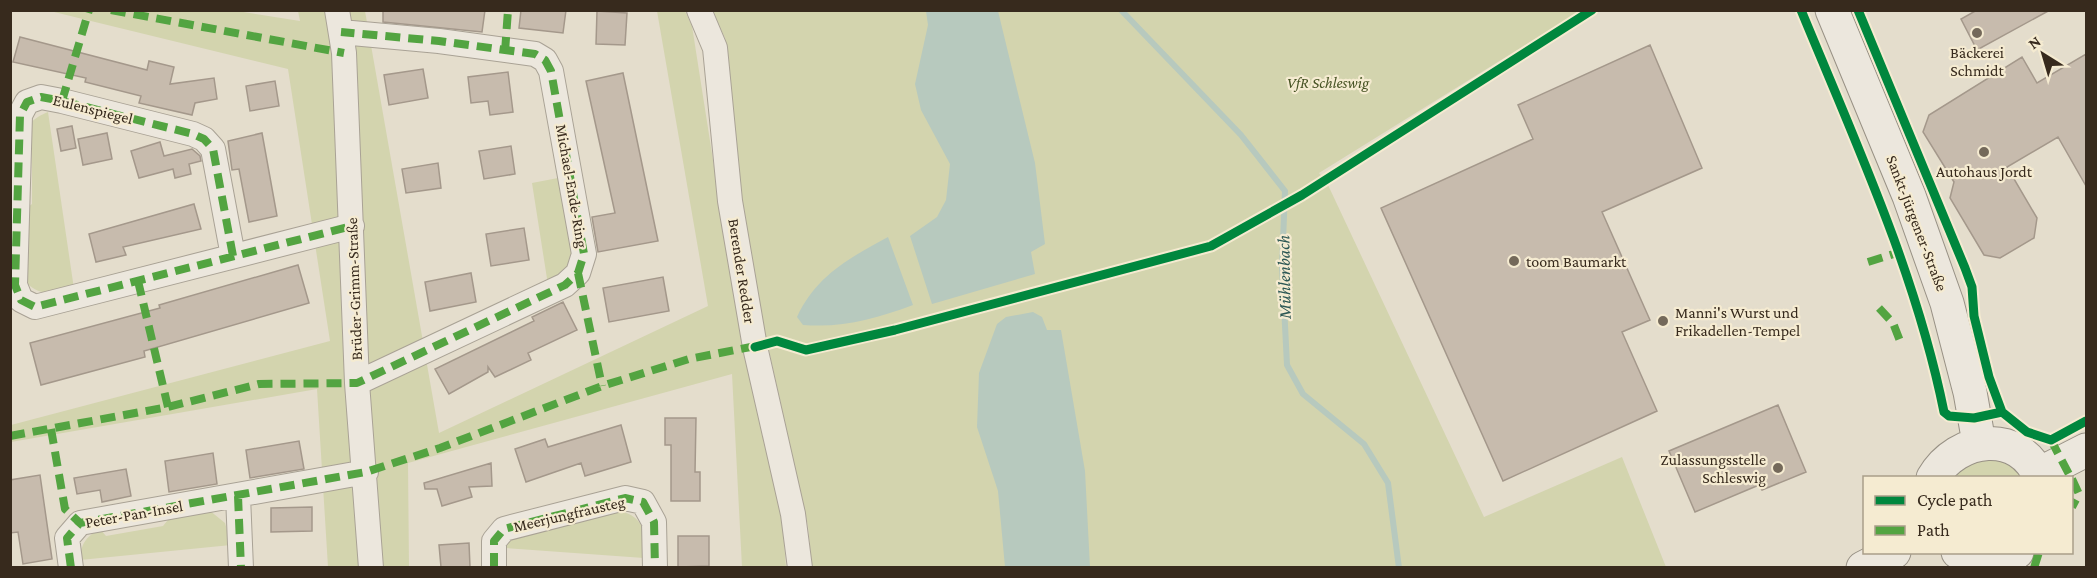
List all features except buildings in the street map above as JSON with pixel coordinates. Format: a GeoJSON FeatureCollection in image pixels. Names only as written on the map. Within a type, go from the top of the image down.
{"type":"FeatureCollection","features":[{"type":"Feature","properties":{"kind":"street","name":"Berender Redder"},"geometry":{"type":"LineString","coordinates":[[699,10],[715,48],[732,212],[755,347],[793,514],[800,567]]}},
{"type":"Feature","properties":{"kind":"street","name":"Sankt-Jürgener-Straße"},"geometry":{"type":"LineString","coordinates":[[1832,10],[1909,196],[1947,303],[1970,392],[1979,443]]}},
{"type":"Feature","properties":{"kind":"street","name":"Brüder-Grimm-Straße"},"geometry":{"type":"LineString","coordinates":[[339,21],[352,226],[357,383],[366,472],[371,567]]}},
{"type":"Feature","properties":{"kind":"street","name":"Michael-Ende-Ring"},"geometry":{"type":"LineString","coordinates":[[339,21],[439,41],[535,54],[545,60],[551,71],[584,254],[578,273],[565,285],[357,383]]}},
{"type":"Feature","properties":{"kind":"street","name":"Eulenspiegel"},"geometry":{"type":"LineString","coordinates":[[233,255],[213,148],[204,139],[62,101],[41,97],[27,102],[20,115],[15,285],[21,300],[35,307],[352,226]]}},
{"type":"Feature","properties":{"kind":"street"},"geometry":{"type":"LineString","coordinates":[[1934,476],[1945,460],[1960,449],[1979,443],[1997,443],[2014,449],[2028,460],[2040,476],[2086,450]]}},
{"type":"Feature","properties":{"kind":"street","name":"Peter-Pan-Insel"},"geometry":{"type":"LineString","coordinates":[[71,567],[67,538],[80,523],[366,472]]}},
{"type":"Feature","properties":{"kind":"street"},"geometry":{"type":"LineString","coordinates":[[238,496],[241,567]]}},
{"type":"Feature","properties":{"kind":"street","name":"Meerjungfrausteg"},"geometry":{"type":"LineString","coordinates":[[494,567],[494,541],[504,529],[625,498],[643,502],[654,522],[655,567]]}},
{"type":"Feature","properties":{"kind":"street"},"geometry":{"type":"LineString","coordinates":[[1863,567],[1890,554]]}},
{"type":"Feature","properties":{"kind":"street"},"geometry":{"type":"LineString","coordinates":[[1963,554],[1982,561],[2006,560]]}},
{"type":"Feature","properties":{"kind":"green space"},"geometry":{"type":"Polygon","coordinates":[[[231,10],[300,21],[298,11],[365,11],[439,433],[708,306],[657,11],[685,11],[692,26],[741,339],[782,517],[786,567],[742,567],[732,374],[408,463],[409,567],[328,567],[317,389],[11,442],[11,425],[330,341],[288,69],[50,11],[231,10]]]}},
{"type":"Feature","properties":{"kind":"green space","name":"VfR Schleswig"},"geometry":{"type":"Polygon","coordinates":[[[712,11],[1580,11],[1319,173],[1328,185],[1484,517],[1622,457],[1666,567],[812,567],[808,526],[764,328],[741,192],[725,38],[712,11]]]}},
{"type":"Feature","properties":{"kind":"green space"},"geometry":{"type":"Polygon","coordinates":[[[48,112],[74,289],[54,293],[42,292],[25,282],[23,211],[32,204],[32,147],[25,139],[27,129],[32,122],[48,112]]]}},
{"type":"Feature","properties":{"kind":"green space"},"geometry":{"type":"Polygon","coordinates":[[[558,178],[574,255],[568,272],[548,285],[532,183],[558,178]]]}},
{"type":"Feature","properties":{"kind":"green space"},"geometry":{"type":"Polygon","coordinates":[[[1969,458],[2002,458],[2024,476],[1948,476],[1969,458]]]}},
{"type":"Feature","properties":{"kind":"green space"},"geometry":{"type":"Polygon","coordinates":[[[209,510],[225,523],[231,545],[80,560],[85,541],[100,529],[106,536],[163,526],[172,515],[209,510]]]}},
{"type":"Feature","properties":{"kind":"green space"},"geometry":{"type":"Polygon","coordinates":[[[617,510],[639,521],[644,533],[644,558],[506,548],[510,539],[617,510]]]}},
{"type":"Feature","properties":{"kind":"shaded area"},"geometry":{"type":"Polygon","coordinates":[[[926,11],[998,11],[1035,163],[1045,244],[1031,252],[1035,274],[932,304],[910,236],[937,217],[946,200],[950,164],[921,110],[915,84],[928,25],[926,11]]]}},
{"type":"Feature","properties":{"kind":"shaded area"},"geometry":{"type":"Polygon","coordinates":[[[888,237],[913,305],[846,324],[803,325],[797,317],[824,279],[847,261],[888,237]]]}},
{"type":"Feature","properties":{"kind":"shaded area"},"geometry":{"type":"Polygon","coordinates":[[[1033,312],[1042,317],[1047,330],[1061,330],[1085,471],[1090,567],[1005,567],[998,491],[977,427],[979,373],[997,324],[1006,317],[1033,312]]]}},
{"type":"Feature","properties":{"kind":"waterway","name":"Mühlenbach"},"geometry":{"type":"LineString","coordinates":[[1121,10],[1241,135],[1285,191],[1282,266],[1287,365],[1303,394],[1364,444],[1388,483],[1399,568]]}},
{"type":"Feature","properties":{"kind":"marked path"},"geometry":{"type":"LineString","coordinates":[[62,101],[89,10]]}},
{"type":"Feature","properties":{"kind":"marked path"},"geometry":{"type":"LineString","coordinates":[[111,10],[344,53]]}},
{"type":"Feature","properties":{"kind":"marked path"},"geometry":{"type":"LineString","coordinates":[[505,52],[508,10]]}},
{"type":"Feature","properties":{"kind":"marked path"},"geometry":{"type":"LineString","coordinates":[[10,436],[168,407],[259,384],[357,383],[565,285],[578,273],[584,254],[551,71],[545,60],[535,54],[439,41],[341,32]]}},
{"type":"Feature","properties":{"kind":"marked path"},"geometry":{"type":"LineString","coordinates":[[233,256],[213,149],[204,139],[193,134],[62,101],[41,97],[27,102],[20,115],[15,285],[21,300],[35,307],[352,226]]}},
{"type":"Feature","properties":{"kind":"marked path"},"geometry":{"type":"LineString","coordinates":[[1868,262],[1897,253]]}},
{"type":"Feature","properties":{"kind":"marked path"},"geometry":{"type":"LineString","coordinates":[[578,273],[602,386]]}},
{"type":"Feature","properties":{"kind":"marked path"},"geometry":{"type":"LineString","coordinates":[[138,281],[168,407]]}},
{"type":"Feature","properties":{"kind":"marked path"},"geometry":{"type":"LineString","coordinates":[[1879,308],[1893,323],[1900,341]]}},
{"type":"Feature","properties":{"kind":"marked path"},"geometry":{"type":"LineString","coordinates":[[71,568],[67,538],[80,523],[366,472],[440,448],[602,386],[689,359],[761,345]]}},
{"type":"Feature","properties":{"kind":"marked path"},"geometry":{"type":"LineString","coordinates":[[51,429],[65,509],[80,523]]}},
{"type":"Feature","properties":{"kind":"marked path"},"geometry":{"type":"LineString","coordinates":[[2051,440],[2070,476]]}},
{"type":"Feature","properties":{"kind":"marked path"},"geometry":{"type":"LineString","coordinates":[[2073,481],[2079,494],[2073,505]]}},
{"type":"Feature","properties":{"kind":"marked path"},"geometry":{"type":"LineString","coordinates":[[238,496],[241,568]]}},
{"type":"Feature","properties":{"kind":"marked path"},"geometry":{"type":"LineString","coordinates":[[494,568],[494,541],[504,529],[625,498],[643,502],[654,522],[655,568]]}},
{"type":"Feature","properties":{"kind":"marked path"},"geometry":{"type":"LineString","coordinates":[[2034,568],[2038,554]]}},
{"type":"Feature","properties":{"kind":"cycle path"},"geometry":{"type":"LineString","coordinates":[[755,347],[777,341],[806,350],[895,330],[1211,246],[1302,195],[1592,10]]}},
{"type":"Feature","properties":{"kind":"cycle path"},"geometry":{"type":"LineString","coordinates":[[1801,10],[1863,158],[1901,258],[1932,360],[1944,412],[1949,416],[1974,418],[2002,412]]}},
{"type":"Feature","properties":{"kind":"cycle path"},"geometry":{"type":"LineString","coordinates":[[1858,10],[1972,287],[1974,316],[1989,377],[2002,412],[2027,432],[2051,440],[2086,421]]}},
{"type":"Feature","properties":{"kind":"place","name":"Bäckerei Schmidt"},"geometry":{"type":"Point","coordinates":[1977,33]}},
{"type":"Feature","properties":{"kind":"place","name":"Autohaus Jordt"},"geometry":{"type":"Point","coordinates":[1984,152]}},
{"type":"Feature","properties":{"kind":"place","name":"toom Baumarkt"},"geometry":{"type":"Point","coordinates":[1514,261]}},
{"type":"Feature","properties":{"kind":"place","name":"Manni's Wurst und Frikadellen-Tempel"},"geometry":{"type":"Point","coordinates":[1663,321]}},
{"type":"Feature","properties":{"kind":"place","name":"Zulassungsstelle Schleswig"},"geometry":{"type":"Point","coordinates":[1778,468]}}]}
